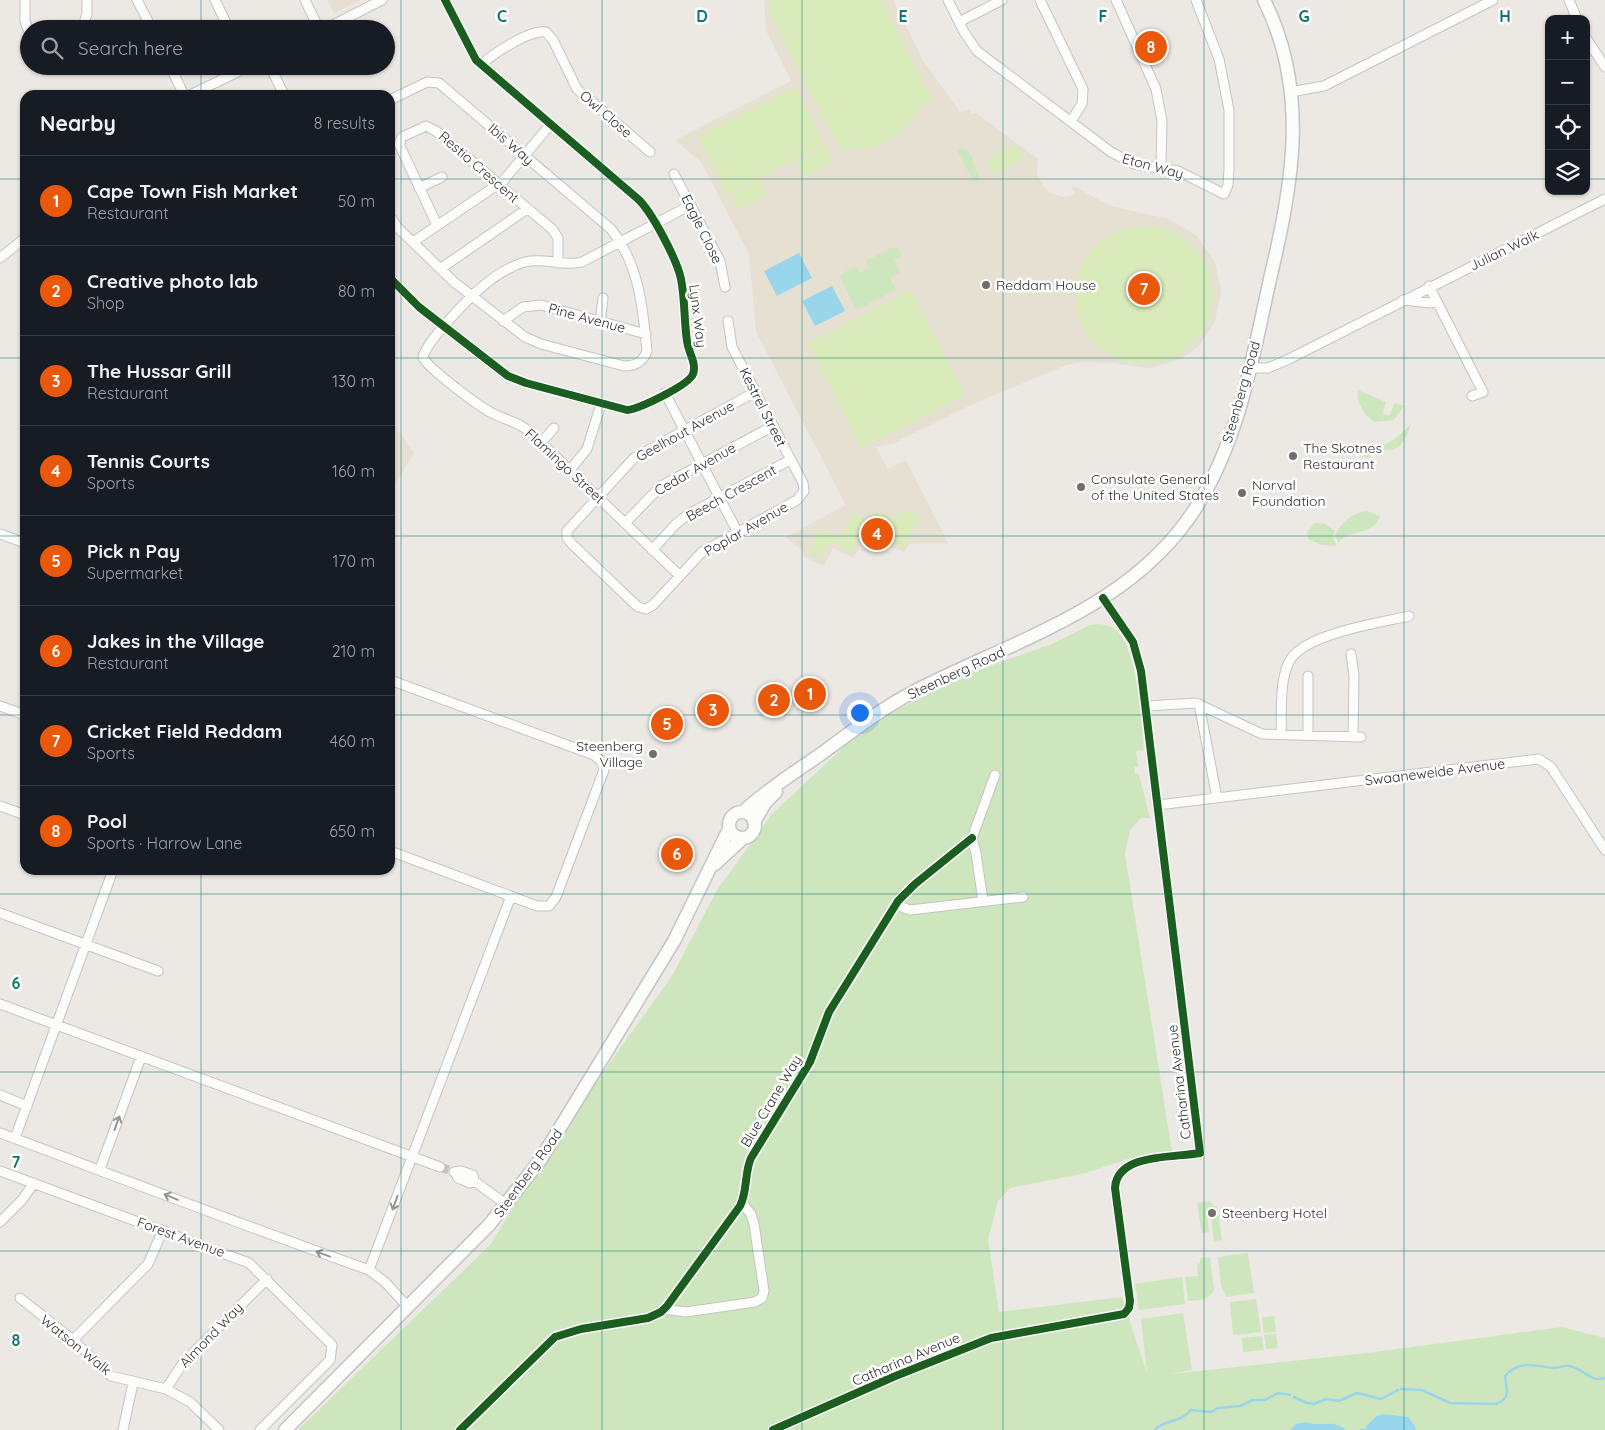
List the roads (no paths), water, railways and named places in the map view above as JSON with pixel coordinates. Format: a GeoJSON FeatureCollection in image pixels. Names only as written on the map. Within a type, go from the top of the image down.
{"type":"FeatureCollection","features":[{"type":"Feature","properties":{"kind":"main road","name":"Steenberg Road"},"geometry":{"type":"LineString","coordinates":[[743,812],[752,802],[862,724],[914,692],[1061,624],[1104,598],[1148,564],[1174,536],[1196,507],[1227,444],[1250,368],[1290,187],[1294,137],[1290,92],[1277,30],[1264,0]]}},
{"type":"Feature","properties":{"kind":"main road","name":"Steenberg Road"},"geometry":{"type":"LineString","coordinates":[[754,822],[770,798],[818,756]]}},
{"type":"Feature","properties":{"kind":"main road"},"geometry":{"type":"LineString","coordinates":[[743,812],[750,815],[754,822],[752,832],[743,838],[736,836],[729,829],[732,817],[743,812]]}},
{"type":"Feature","properties":{"kind":"main road","name":"Steenberg Road"},"geometry":{"type":"LineString","coordinates":[[285,1430],[408,1307],[506,1205],[559,1130],[674,941],[710,870],[720,843],[729,829]]}},
{"type":"Feature","properties":{"kind":"main road","name":"Steenberg Road"},"geometry":{"type":"LineString","coordinates":[[710,870],[726,852],[743,838]]}},
{"type":"Feature","properties":{"kind":"street"},"geometry":{"type":"LineString","coordinates":[[25,0],[26,20]]}},
{"type":"Feature","properties":{"kind":"street"},"geometry":{"type":"LineString","coordinates":[[85,20],[87,0]]}},
{"type":"Feature","properties":{"kind":"street"},"geometry":{"type":"LineString","coordinates":[[137,0],[147,20]]}},
{"type":"Feature","properties":{"kind":"street"},"geometry":{"type":"LineString","coordinates":[[214,0],[224,20]]}},
{"type":"Feature","properties":{"kind":"street"},"geometry":{"type":"LineString","coordinates":[[305,0],[315,20]]}},
{"type":"Feature","properties":{"kind":"street"},"geometry":{"type":"LineString","coordinates":[[343,20],[382,0]]}},
{"type":"Feature","properties":{"kind":"street","name":"Lynx Way"},"geometry":{"type":"LineString","coordinates":[[395,282],[444,326],[508,376],[621,410],[632,410],[688,380],[695,367],[687,342],[680,276],[655,224],[638,199],[481,65],[472,54],[445,0]]}},
{"type":"Feature","properties":{"kind":"street","name":"Eton Way"},"geometry":{"type":"LineString","coordinates":[[948,0],[971,44],[984,58],[1122,159],[1143,166],[1161,167],[1187,174],[1223,194],[1227,190],[1229,110],[1218,59],[1196,0]]}},
{"type":"Feature","properties":{"kind":"street"},"geometry":{"type":"LineString","coordinates":[[960,22],[1002,0]]}},
{"type":"Feature","properties":{"kind":"street"},"geometry":{"type":"LineString","coordinates":[[1040,0],[1083,89],[1082,104],[1071,121]]}},
{"type":"Feature","properties":{"kind":"street"},"geometry":{"type":"LineString","coordinates":[[1116,0],[1156,89],[1162,121],[1161,167]]}},
{"type":"Feature","properties":{"kind":"street"},"geometry":{"type":"LineString","coordinates":[[1290,92],[1324,86],[1493,0]]}},
{"type":"Feature","properties":{"kind":"street"},"geometry":{"type":"LineString","coordinates":[[1569,0],[1575,15]]}},
{"type":"Feature","properties":{"kind":"street","name":"Owl Close"},"geometry":{"type":"LineString","coordinates":[[481,65],[498,50],[537,33],[546,32],[553,40],[577,89],[650,152]]}},
{"type":"Feature","properties":{"kind":"street"},"geometry":{"type":"LineString","coordinates":[[1590,44],[1605,67]]}},
{"type":"Feature","properties":{"kind":"street"},"geometry":{"type":"LineString","coordinates":[[174,75],[182,90]]}},
{"type":"Feature","properties":{"kind":"street"},"geometry":{"type":"LineString","coordinates":[[200,90],[231,75]]}},
{"type":"Feature","properties":{"kind":"street"},"geometry":{"type":"LineString","coordinates":[[274,75],[282,90]]}},
{"type":"Feature","properties":{"kind":"street","name":"Ibis Way"},"geometry":{"type":"LineString","coordinates":[[395,98],[427,82],[439,83],[610,229],[620,243],[641,294],[646,334],[645,356],[636,365],[624,366],[534,342],[503,321],[471,295]]}},
{"type":"Feature","properties":{"kind":"street"},"geometry":{"type":"LineString","coordinates":[[413,242],[498,184],[550,125]]}},
{"type":"Feature","properties":{"kind":"street","name":"Restio Crescent"},"geometry":{"type":"LineString","coordinates":[[437,225],[399,144],[402,137],[426,126],[436,130],[556,234],[559,246],[558,262]]}},
{"type":"Feature","properties":{"kind":"street","name":"Eagle Close"},"geometry":{"type":"LineString","coordinates":[[674,174],[720,261],[725,287]]}},
{"type":"Feature","properties":{"kind":"street"},"geometry":{"type":"LineString","coordinates":[[419,188],[442,177]]}},
{"type":"Feature","properties":{"kind":"street","name":"Julian Walk"},"geometry":{"type":"LineString","coordinates":[[1250,368],[1268,368],[1290,359],[1402,300],[1605,199]]}},
{"type":"Feature","properties":{"kind":"street","name":"Flamingo Street"},"geometry":{"type":"LineString","coordinates":[[680,576],[525,428],[489,412],[478,404],[426,364],[424,353],[471,295],[518,264],[534,260],[582,262],[691,204]]}},
{"type":"Feature","properties":{"kind":"street"},"geometry":{"type":"LineString","coordinates":[[440,269],[527,209]]}},
{"type":"Feature","properties":{"kind":"street"},"geometry":{"type":"LineString","coordinates":[[395,222],[440,269],[471,295]]}},
{"type":"Feature","properties":{"kind":"street"},"geometry":{"type":"LineString","coordinates":[[0,258],[20,242]]}},
{"type":"Feature","properties":{"kind":"street"},"geometry":{"type":"LineString","coordinates":[[1430,286],[1483,392],[1472,396]]}},
{"type":"Feature","properties":{"kind":"street"},"geometry":{"type":"LineString","coordinates":[[600,322],[603,298]]}},
{"type":"Feature","properties":{"kind":"street"},"geometry":{"type":"LineString","coordinates":[[1402,300],[1430,304],[1436,300]]}},
{"type":"Feature","properties":{"kind":"street","name":"Pine Avenue"},"geometry":{"type":"LineString","coordinates":[[503,321],[523,308],[534,305],[548,307],[646,334]]}},
{"type":"Feature","properties":{"kind":"street","name":"Kestrel Street"},"geometry":{"type":"LineString","coordinates":[[728,321],[732,346],[803,483],[804,491]]}},
{"type":"Feature","properties":{"kind":"street","name":"Geelhout Avenue"},"geometry":{"type":"LineString","coordinates":[[646,609],[638,607],[568,538],[567,530],[634,458],[755,392]]}},
{"type":"Feature","properties":{"kind":"street"},"geometry":{"type":"LineString","coordinates":[[665,393],[737,531]]}},
{"type":"Feature","properties":{"kind":"street"},"geometry":{"type":"LineString","coordinates":[[570,470],[587,449],[601,404]]}},
{"type":"Feature","properties":{"kind":"street","name":"Cedar Avenue"},"geometry":{"type":"LineString","coordinates":[[625,523],[656,490],[773,426]]}},
{"type":"Feature","properties":{"kind":"street"},"geometry":{"type":"LineString","coordinates":[[542,443],[554,428]]}},
{"type":"Feature","properties":{"kind":"street","name":"Beech Crescent"},"geometry":{"type":"LineString","coordinates":[[652,550],[681,520],[790,460]]}},
{"type":"Feature","properties":{"kind":"street","name":"Poplar Avenue"},"geometry":{"type":"LineString","coordinates":[[646,609],[653,605],[702,552],[737,531],[797,500],[804,491]]}},
{"type":"Feature","properties":{"kind":"street"},"geometry":{"type":"LineString","coordinates":[[0,534],[20,542]]}},
{"type":"Feature","properties":{"kind":"street","name":"Catharina Avenue"},"geometry":{"type":"LineString","coordinates":[[773,1430],[893,1377],[991,1338],[1120,1315],[1128,1310],[1130,1301],[1114,1188],[1117,1178],[1123,1169],[1133,1163],[1200,1153],[1142,671],[1136,652],[1126,632],[1104,598]]}},
{"type":"Feature","properties":{"kind":"street"},"geometry":{"type":"LineString","coordinates":[[1281,735],[1286,669],[1295,652],[1320,639],[1409,616]]}},
{"type":"Feature","properties":{"kind":"street"},"geometry":{"type":"LineString","coordinates":[[1145,706],[1190,702],[1199,704],[1262,734],[1357,737],[1351,654]]}},
{"type":"Feature","properties":{"kind":"street"},"geometry":{"type":"LineString","coordinates":[[1308,676],[1308,735]]}},
{"type":"Feature","properties":{"kind":"street"},"geometry":{"type":"LineString","coordinates":[[395,682],[594,755],[602,762],[604,770],[553,902],[549,906],[542,907],[395,853]]}},
{"type":"Feature","properties":{"kind":"street"},"geometry":{"type":"LineString","coordinates":[[1199,704],[1217,798]]}},
{"type":"Feature","properties":{"kind":"street"},"geometry":{"type":"LineString","coordinates":[[0,706],[20,713]]}},
{"type":"Feature","properties":{"kind":"street","name":"Swaaneweide Avenue"},"geometry":{"type":"LineString","coordinates":[[1158,805],[1539,759],[1551,767],[1605,850]]}},
{"type":"Feature","properties":{"kind":"street"},"geometry":{"type":"LineString","coordinates":[[983,901],[972,838],[995,775]]}},
{"type":"Feature","properties":{"kind":"street"},"geometry":{"type":"LineString","coordinates":[[0,806],[20,813]]}},
{"type":"Feature","properties":{"kind":"street","name":"Blue Crane Way"},"geometry":{"type":"LineString","coordinates":[[460,1430],[554,1336],[581,1328],[648,1318],[664,1309],[742,1203],[746,1190],[747,1169],[751,1158],[810,1062],[829,1012],[896,905],[915,884],[972,838]]}},
{"type":"Feature","properties":{"kind":"street"},"geometry":{"type":"LineString","coordinates":[[15,1138],[111,875]]}},
{"type":"Feature","properties":{"kind":"street"},"geometry":{"type":"LineString","coordinates":[[369,1270],[511,896]]}},
{"type":"Feature","properties":{"kind":"street"},"geometry":{"type":"LineString","coordinates":[[896,905],[910,910],[1023,897]]}},
{"type":"Feature","properties":{"kind":"street"},"geometry":{"type":"LineString","coordinates":[[0,913],[158,971]]}},
{"type":"Feature","properties":{"kind":"street"},"geometry":{"type":"LineString","coordinates":[[0,1004],[440,1168]]}},
{"type":"Feature","properties":{"kind":"street"},"geometry":{"type":"LineString","coordinates":[[100,1169],[141,1056]]}},
{"type":"Feature","properties":{"kind":"street"},"geometry":{"type":"LineString","coordinates":[[0,1096],[27,1106]]}},
{"type":"Feature","properties":{"kind":"street"},"geometry":{"type":"LineString","coordinates":[[0,1133],[369,1270],[385,1282],[408,1307]]}},
{"type":"Feature","properties":{"kind":"street","name":"Forest Avenue"},"geometry":{"type":"LineString","coordinates":[[0,1171],[249,1263],[329,1340],[333,1349],[330,1360],[260,1430]]}},
{"type":"Feature","properties":{"kind":"street"},"geometry":{"type":"LineString","coordinates":[[455,1173],[458,1178],[470,1183],[474,1178],[506,1205]]}},
{"type":"Feature","properties":{"kind":"street"},"geometry":{"type":"LineString","coordinates":[[0,1222],[26,1195],[34,1183]]}},
{"type":"Feature","properties":{"kind":"street"},"geometry":{"type":"LineString","coordinates":[[664,1309],[686,1312],[755,1302],[762,1298],[764,1290],[754,1224],[751,1214],[742,1203]]}},
{"type":"Feature","properties":{"kind":"street"},"geometry":{"type":"LineString","coordinates":[[73,1340],[148,1264],[163,1230]]}},
{"type":"Feature","properties":{"kind":"street","name":"Almond Way"},"geometry":{"type":"LineString","coordinates":[[166,1389],[183,1363],[267,1279]]}},
{"type":"Feature","properties":{"kind":"street","name":"Watson Walk"},"geometry":{"type":"LineString","coordinates":[[20,1298],[73,1340],[104,1371],[133,1383],[166,1389]]}},
{"type":"Feature","properties":{"kind":"street"},"geometry":{"type":"LineString","coordinates":[[123,1430],[133,1383]]}},
{"type":"Feature","properties":{"kind":"street"},"geometry":{"type":"LineString","coordinates":[[166,1389],[182,1396],[219,1430]]}},
{"type":"Feature","properties":{"kind":"water"},"geometry":{"type":"Polygon","coordinates":[[[799,253],[812,278],[777,296],[764,271],[799,253]]]}},
{"type":"Feature","properties":{"kind":"water"},"geometry":{"type":"Polygon","coordinates":[[[832,286],[845,311],[815,326],[802,301],[832,286]]]}},
{"type":"Feature","properties":{"kind":"water"},"geometry":{"type":"Polygon","coordinates":[[[1383,1414],[1408,1417],[1416,1428],[1415,1430],[1367,1430],[1366,1426],[1377,1416],[1383,1414]]]}},
{"type":"Feature","properties":{"kind":"water"},"geometry":{"type":"Polygon","coordinates":[[[1306,1422],[1341,1426],[1346,1430],[1290,1430],[1296,1424],[1306,1422]]]}},
{"type":"Feature","properties":{"kind":"waterway"},"geometry":{"type":"LineString","coordinates":[[1509,1372],[1514,1368],[1525,1365],[1554,1368],[1567,1366],[1579,1369],[1595,1379],[1605,1378]]}},
{"type":"Feature","properties":{"kind":"waterway"},"geometry":{"type":"LineString","coordinates":[[1401,1389],[1422,1390],[1450,1403],[1496,1404],[1501,1402],[1506,1396],[1505,1376],[1507,1374]]}},
{"type":"Feature","properties":{"kind":"waterway"},"geometry":{"type":"LineString","coordinates":[[1294,1397],[1314,1404],[1326,1399],[1339,1401],[1357,1393],[1381,1399],[1398,1390]]}},
{"type":"Feature","properties":{"kind":"waterway"},"geometry":{"type":"LineString","coordinates":[[1154,1430],[1191,1410],[1211,1412],[1218,1408],[1240,1406],[1253,1400],[1265,1400],[1278,1393],[1290,1395]]}},
{"type":"Feature","properties":{"kind":"waterway"},"geometry":{"type":"LineString","coordinates":[[1361,1430],[1366,1430]]}},
{"type":"Feature","properties":{"kind":"tunnel"},"geometry":{"type":"LineString","coordinates":[[440,1167],[454,1172]]}},
{"type":"Feature","properties":{"kind":"place","name":"Pool"},"geometry":{"type":"Point","coordinates":[1151,47]}},
{"type":"Feature","properties":{"kind":"place","name":"Reddam House"},"geometry":{"type":"Point","coordinates":[986,285]}},
{"type":"Feature","properties":{"kind":"place","name":"Cricket Field Reddam"},"geometry":{"type":"Point","coordinates":[1144,289]}},
{"type":"Feature","properties":{"kind":"place","name":"The Skotnes Restaurant"},"geometry":{"type":"Point","coordinates":[1293,456]}},
{"type":"Feature","properties":{"kind":"place","name":"Consulate General of the United States"},"geometry":{"type":"Point","coordinates":[1081,487]}},
{"type":"Feature","properties":{"kind":"place","name":"Norval Foundation"},"geometry":{"type":"Point","coordinates":[1242,493]}},
{"type":"Feature","properties":{"kind":"place","name":"Tennis Courts"},"geometry":{"type":"Point","coordinates":[877,534]}},
{"type":"Feature","properties":{"kind":"place","name":"Cape Town Fish Market"},"geometry":{"type":"Point","coordinates":[810,694]}},
{"type":"Feature","properties":{"kind":"place","name":"Creative photo lab"},"geometry":{"type":"Point","coordinates":[774,700]}},
{"type":"Feature","properties":{"kind":"place","name":"The Hussar Grill"},"geometry":{"type":"Point","coordinates":[713,710]}},
{"type":"Feature","properties":{"kind":"place","name":"Pick n Pay"},"geometry":{"type":"Point","coordinates":[667,724]}},
{"type":"Feature","properties":{"kind":"place","name":"Steenberg Village"},"geometry":{"type":"Point","coordinates":[653,754]}},
{"type":"Feature","properties":{"kind":"place","name":"Jakes in the Village"},"geometry":{"type":"Point","coordinates":[677,854]}},
{"type":"Feature","properties":{"kind":"place","name":"Steenberg Hotel"},"geometry":{"type":"Point","coordinates":[1212,1213]}}]}
